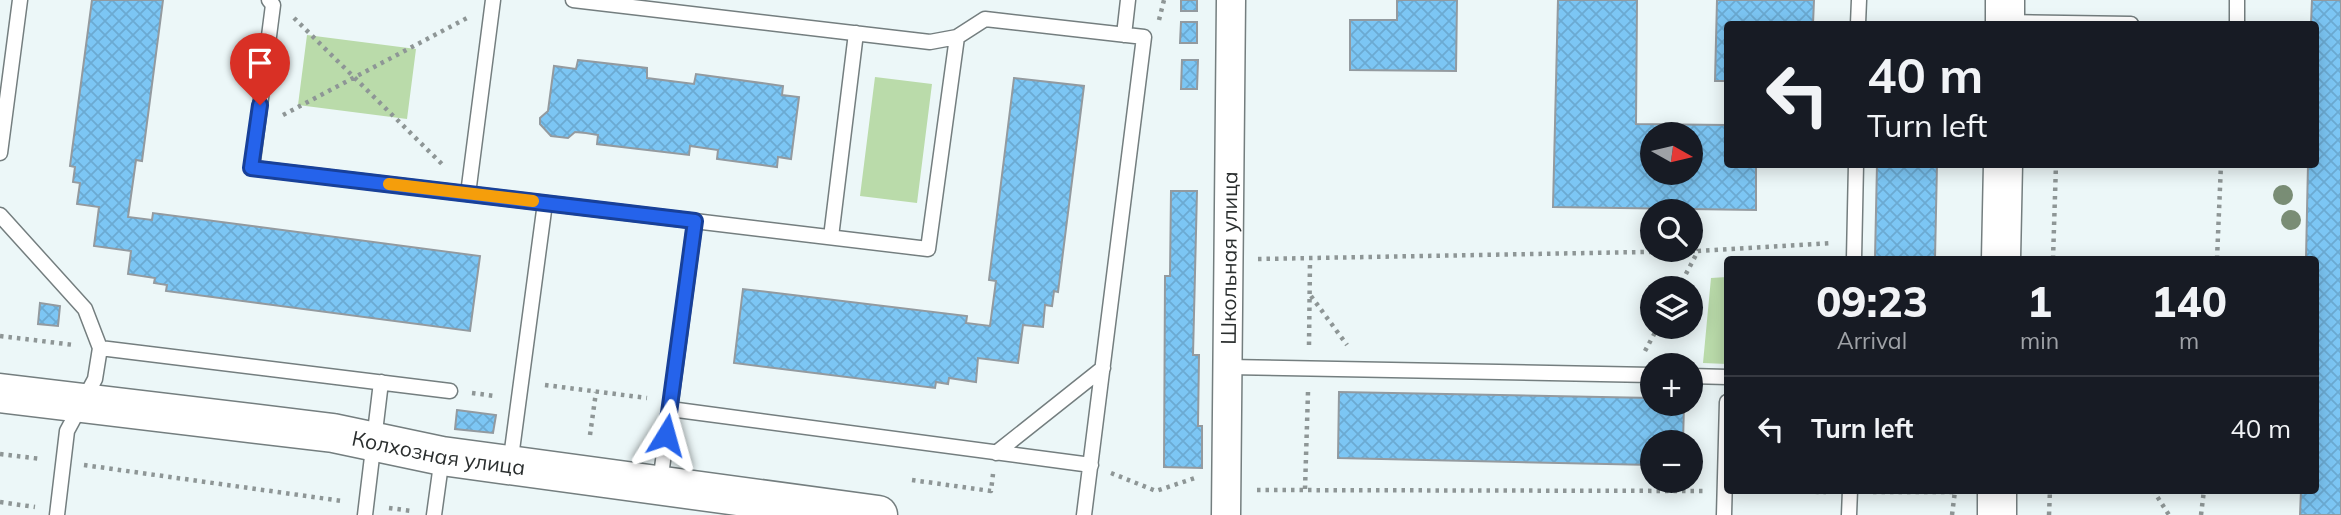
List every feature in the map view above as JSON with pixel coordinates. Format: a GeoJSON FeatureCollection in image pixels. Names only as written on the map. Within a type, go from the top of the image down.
{"type":"FeatureCollection","features":[{"type":"Feature","properties":{"kind":"street","name":"Школьная улица"},"geometry":{"type":"LineString","coordinates":[[1226,515],[1231,0]]}},
{"type":"Feature","properties":{"kind":"street"},"geometry":{"type":"LineString","coordinates":[[2001,256],[2003,168]]}},
{"type":"Feature","properties":{"kind":"street","name":"Колхозная улица"},"geometry":{"type":"LineString","coordinates":[[0,393],[310,430],[442,456],[870,514]]}},
{"type":"Feature","properties":{"kind":"street"},"geometry":{"type":"LineString","coordinates":[[1997,494],[1997,515]]}},
{"type":"Feature","properties":{"kind":"lane"},"geometry":{"type":"LineString","coordinates":[[0,153],[20,0]]}},
{"type":"Feature","properties":{"kind":"lane"},"geometry":{"type":"LineString","coordinates":[[468,194],[493,0]]}},
{"type":"Feature","properties":{"kind":"lane"},"geometry":{"type":"LineString","coordinates":[[573,0],[930,42],[957,37],[985,19],[1144,37],[1084,515]]}},
{"type":"Feature","properties":{"kind":"lane"},"geometry":{"type":"LineString","coordinates":[[1124,35],[1128,0]]}},
{"type":"Feature","properties":{"kind":"lane"},"geometry":{"type":"LineString","coordinates":[[1858,0],[1858,21]]}},
{"type":"Feature","properties":{"kind":"lane"},"geometry":{"type":"LineString","coordinates":[[2237,0],[2237,21]]}},
{"type":"Feature","properties":{"kind":"lane"},"geometry":{"type":"LineString","coordinates":[[271,2],[251,168],[928,249],[957,37]]}},
{"type":"Feature","properties":{"kind":"lane"},"geometry":{"type":"LineString","coordinates":[[2005,16],[2084,21]]}},
{"type":"Feature","properties":{"kind":"lane"},"geometry":{"type":"LineString","coordinates":[[831,237],[856,33]]}},
{"type":"Feature","properties":{"kind":"lane"},"geometry":{"type":"LineString","coordinates":[[1854,256],[1856,168]]}},
{"type":"Feature","properties":{"kind":"lane"},"geometry":{"type":"LineString","coordinates":[[510,465],[545,203]]}},
{"type":"Feature","properties":{"kind":"lane"},"geometry":{"type":"LineString","coordinates":[[0,215],[85,309],[100,348],[95,380],[67,431],[57,512]]}},
{"type":"Feature","properties":{"kind":"lane"},"geometry":{"type":"LineString","coordinates":[[659,485],[695,221]]}},
{"type":"Feature","properties":{"kind":"lane"},"geometry":{"type":"LineString","coordinates":[[100,348],[450,391]]}},
{"type":"Feature","properties":{"kind":"lane"},"geometry":{"type":"LineString","coordinates":[[1228,367],[1640,375]]}},
{"type":"Feature","properties":{"kind":"lane"},"geometry":{"type":"LineString","coordinates":[[996,453],[1102,368]]}},
{"type":"Feature","properties":{"kind":"lane"},"geometry":{"type":"LineString","coordinates":[[1703,376],[1724,377]]}},
{"type":"Feature","properties":{"kind":"lane"},"geometry":{"type":"LineString","coordinates":[[366,510],[381,382]]}},
{"type":"Feature","properties":{"kind":"lane"},"geometry":{"type":"LineString","coordinates":[[670,409],[1091,465]]}},
{"type":"Feature","properties":{"kind":"lane"},"geometry":{"type":"LineString","coordinates":[[434,515],[442,456]]}},
{"type":"Feature","properties":{"kind":"lane"},"geometry":{"type":"LineString","coordinates":[[1724,515],[1725,494]]}},
{"type":"Feature","properties":{"kind":"lane"},"geometry":{"type":"LineString","coordinates":[[1849,515],[1850,494]]}},
{"type":"Feature","properties":{"kind":"path"},"geometry":{"type":"LineString","coordinates":[[1158,25],[1164,0]]}},
{"type":"Feature","properties":{"kind":"path"},"geometry":{"type":"LineString","coordinates":[[271,2],[292,16],[468,194]]}},
{"type":"Feature","properties":{"kind":"path"},"geometry":{"type":"LineString","coordinates":[[256,130],[467,19],[476,9]]}},
{"type":"Feature","properties":{"kind":"path"},"geometry":{"type":"LineString","coordinates":[[2053,256],[2056,168]]}},
{"type":"Feature","properties":{"kind":"path"},"geometry":{"type":"LineString","coordinates":[[2217,256],[2221,168]]}},
{"type":"Feature","properties":{"kind":"path"},"geometry":{"type":"LineString","coordinates":[[1703,251],[1854,241]]}},
{"type":"Feature","properties":{"kind":"path"},"geometry":{"type":"LineString","coordinates":[[1228,259],[1310,260],[1640,252]]}},
{"type":"Feature","properties":{"kind":"path"},"geometry":{"type":"LineString","coordinates":[[1310,260],[1305,489],[1724,491]]}},
{"type":"Feature","properties":{"kind":"path"},"geometry":{"type":"LineString","coordinates":[[1310,295],[1365,370]]}},
{"type":"Feature","properties":{"kind":"path"},"geometry":{"type":"LineString","coordinates":[[0,335],[100,348]]}},
{"type":"Feature","properties":{"kind":"path"},"geometry":{"type":"LineString","coordinates":[[450,391],[519,399],[541,385],[654,399],[670,409]]}},
{"type":"Feature","properties":{"kind":"path"},"geometry":{"type":"LineString","coordinates":[[590,435],[596,392]]}},
{"type":"Feature","properties":{"kind":"path"},"geometry":{"type":"LineString","coordinates":[[0,454],[366,510],[434,515]]}},
{"type":"Feature","properties":{"kind":"path"},"geometry":{"type":"LineString","coordinates":[[912,480],[992,491],[992,485]]}},
{"type":"Feature","properties":{"kind":"path"},"geometry":{"type":"LineString","coordinates":[[1952,515],[1955,494]]}},
{"type":"Feature","properties":{"kind":"path"},"geometry":{"type":"LineString","coordinates":[[2049,515],[2050,494]]}},
{"type":"Feature","properties":{"kind":"path"},"geometry":{"type":"LineString","coordinates":[[2156,494],[2169,515]]}},
{"type":"Feature","properties":{"kind":"path"},"geometry":{"type":"LineString","coordinates":[[2201,515],[2204,494]]}},
{"type":"Feature","properties":{"kind":"path"},"geometry":{"type":"LineString","coordinates":[[0,502],[57,512]]}},
{"type":"Feature","properties":{"kind":"green space"},"geometry":{"type":"Polygon","coordinates":[[[307,35],[416,49],[407,119],[298,105],[307,35]]]}},
{"type":"Feature","properties":{"kind":"green space"},"geometry":{"type":"Polygon","coordinates":[[[875,77],[932,84],[917,203],[860,196],[875,77]]]}},
{"type":"Feature","properties":{"kind":"green space"},"geometry":{"type":"Polygon","coordinates":[[[1724,277],[1724,364],[1703,363],[1711,278],[1724,277]]]}},
{"type":"Feature","properties":{"kind":"building"},"geometry":{"type":"Polygon","coordinates":[[[92,0],[163,0],[142,161],[136,160],[128,217],[152,220],[153,213],[480,256],[470,331],[166,291],[167,285],[154,283],[155,278],[128,274],[131,251],[94,246],[99,207],[77,204],[80,183],[73,182],[75,167],[70,166],[92,0]]]}},
{"type":"Feature","properties":{"kind":"building"},"geometry":{"type":"Polygon","coordinates":[[[1181,0],[1197,0],[1197,11],[1181,11],[1181,0]]]}},
{"type":"Feature","properties":{"kind":"building"},"geometry":{"type":"Polygon","coordinates":[[[1397,0],[1457,0],[1456,71],[1350,70],[1350,20],[1397,20],[1397,0]]]}},
{"type":"Feature","properties":{"kind":"building"},"geometry":{"type":"Polygon","coordinates":[[[1558,0],[1637,0],[1636,124],[1640,124],[1640,186],[1703,186],[1703,125],[1724,125],[1724,168],[1756,168],[1756,210],[1703,209],[1703,199],[1640,199],[1640,208],[1553,207],[1558,0]]]}},
{"type":"Feature","properties":{"kind":"building"},"geometry":{"type":"Polygon","coordinates":[[[1717,0],[1814,0],[1813,21],[1724,21],[1724,81],[1715,81],[1717,0]]]}},
{"type":"Feature","properties":{"kind":"building"},"geometry":{"type":"Polygon","coordinates":[[[2312,0],[2341,0],[2341,515],[2300,515],[2301,494],[2319,494],[2319,256],[2306,256],[2308,168],[2319,168],[2319,21],[2311,21],[2312,0]]]}},
{"type":"Feature","properties":{"kind":"building"},"geometry":{"type":"Polygon","coordinates":[[[1181,22],[1197,22],[1197,43],[1180,43],[1181,22]]]}},
{"type":"Feature","properties":{"kind":"building"},"geometry":{"type":"Polygon","coordinates":[[[578,60],[647,68],[647,78],[694,84],[696,74],[783,86],[782,95],[799,97],[791,159],[778,157],[777,167],[717,159],[718,150],[690,146],[689,155],[597,144],[598,135],[586,133],[575,132],[568,138],[551,136],[540,124],[540,118],[548,111],[554,66],[576,69],[578,60]]]}},
{"type":"Feature","properties":{"kind":"building"},"geometry":{"type":"Polygon","coordinates":[[[1182,60],[1198,60],[1197,89],[1181,89],[1182,60]]]}},
{"type":"Feature","properties":{"kind":"building"},"geometry":{"type":"Polygon","coordinates":[[[1014,78],[1084,86],[1058,292],[1054,291],[1052,306],[1045,305],[1043,327],[1023,325],[1018,363],[978,358],[976,382],[949,378],[948,384],[936,382],[935,388],[734,363],[743,289],[967,316],[966,323],[990,326],[996,281],[989,280],[1014,78]]]}},
{"type":"Feature","properties":{"kind":"building"},"geometry":{"type":"Polygon","coordinates":[[[1877,168],[1937,168],[1935,256],[1875,256],[1877,168]]]}},
{"type":"Feature","properties":{"kind":"building"},"geometry":{"type":"Polygon","coordinates":[[[1171,191],[1197,191],[1193,355],[1199,355],[1198,426],[1202,426],[1202,468],[1164,467],[1165,276],[1170,276],[1171,191]]]}},
{"type":"Feature","properties":{"kind":"building"},"geometry":{"type":"Polygon","coordinates":[[[40,303],[60,306],[58,326],[38,324],[40,303]]]}},
{"type":"Feature","properties":{"kind":"building"},"geometry":{"type":"Polygon","coordinates":[[[1339,392],[1640,398],[1640,416],[1684,416],[1683,430],[1640,430],[1640,465],[1338,458],[1339,392]]]}},
{"type":"Feature","properties":{"kind":"building"},"geometry":{"type":"Polygon","coordinates":[[[457,410],[496,415],[493,433],[455,429],[457,410]]]}},
{"type":"Feature","properties":{"kind":"slow traffic"},"geometry":{"type":"LineString","coordinates":[[389,184],[533,201]]}},
{"type":"Feature","properties":{"kind":"route"},"geometry":{"type":"LineString","coordinates":[[260,105],[251,168],[695,221],[666,435]]}}]}
